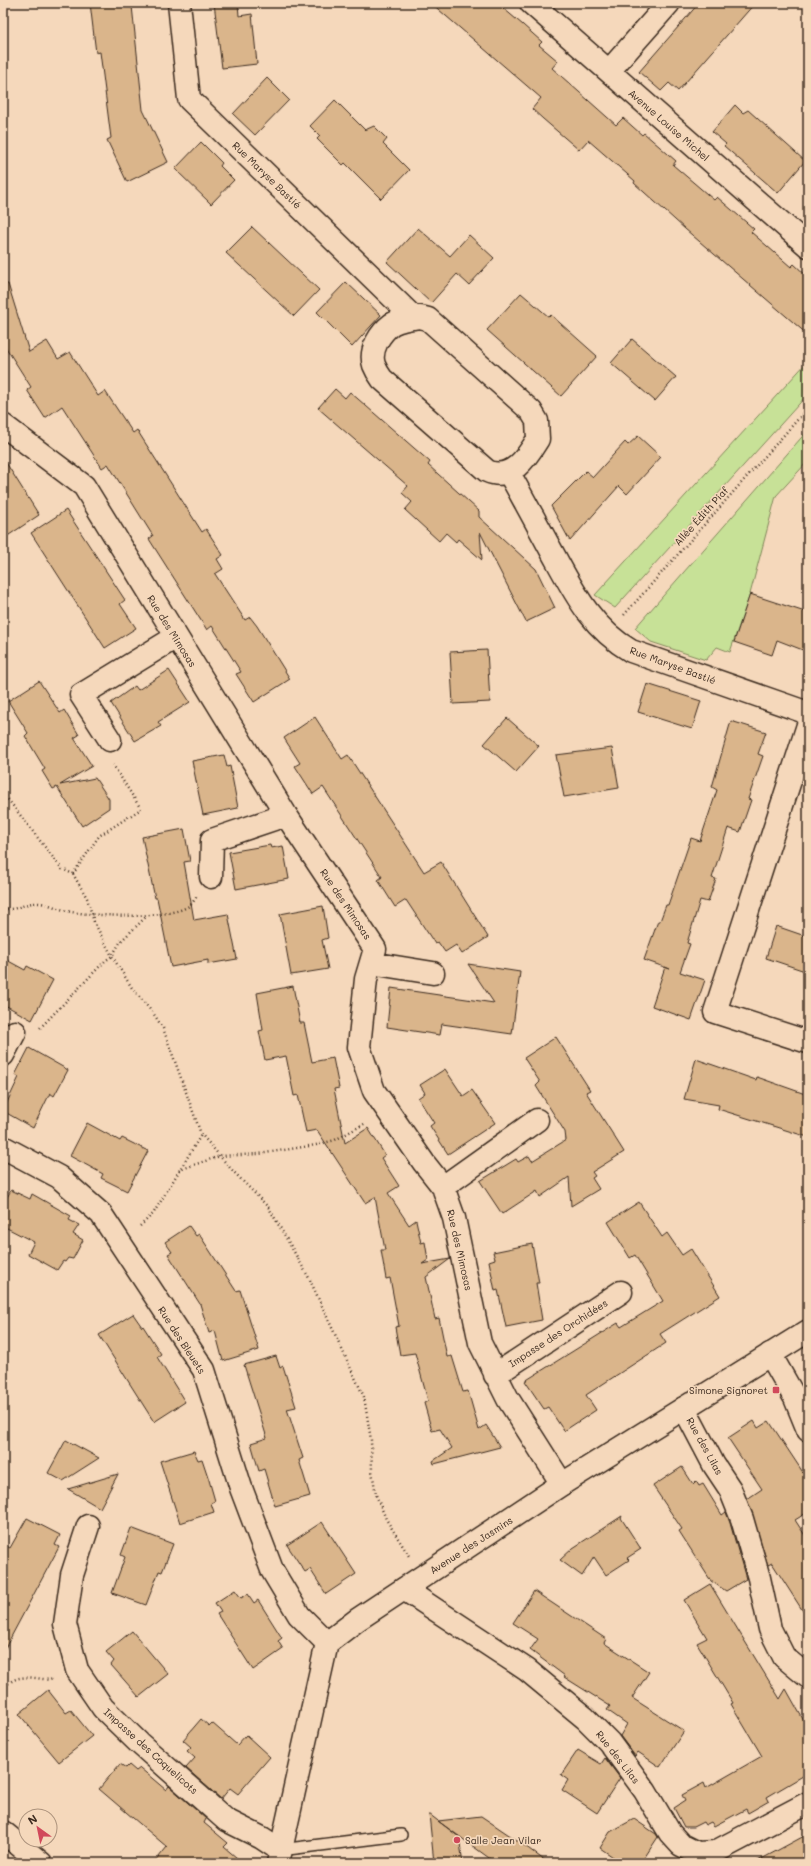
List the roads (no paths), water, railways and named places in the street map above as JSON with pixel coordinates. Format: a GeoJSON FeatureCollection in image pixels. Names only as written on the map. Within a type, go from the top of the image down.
{"type":"FeatureCollection","features":[{"type":"Feature","properties":{"kind":"street","name":"Rue Maryse Bastié"},"geometry":{"type":"LineString","coordinates":[[179,3],[189,99],[414,318]]}},
{"type":"Feature","properties":{"kind":"street","name":"Avenue Louise Michel"},"geometry":{"type":"LineString","coordinates":[[531,3],[808,246]]}},
{"type":"Feature","properties":{"kind":"street"},"geometry":{"type":"LineString","coordinates":[[609,72],[669,3]]}},
{"type":"Feature","properties":{"kind":"street","name":"Rue Maryse Bastié"},"geometry":{"type":"LineString","coordinates":[[407,318],[428,319],[531,411],[537,421],[538,439],[522,461],[509,473],[493,474],[487,471],[382,379],[374,365],[373,356],[375,344],[380,336],[392,324],[407,318]]}},
{"type":"Feature","properties":{"kind":"street","name":"Rue des Mimosas"},"geometry":{"type":"LineString","coordinates":[[3,425],[84,486],[286,816],[375,949],[366,979],[359,1047],[374,1091],[443,1187],[454,1218],[480,1343],[508,1399],[562,1484]]}},
{"type":"Feature","properties":{"kind":"street","name":"Rue Maryse Bastié"},"geometry":{"type":"LineString","coordinates":[[509,473],[577,597],[591,618],[607,634],[631,651],[808,713]]}},
{"type":"Feature","properties":{"kind":"street"},"geometry":{"type":"LineString","coordinates":[[110,740],[81,695],[176,637]]}},
{"type":"Feature","properties":{"kind":"street"},"geometry":{"type":"LineString","coordinates":[[808,725],[716,1012],[808,1042]]}},
{"type":"Feature","properties":{"kind":"street"},"geometry":{"type":"LineString","coordinates":[[212,877],[212,840],[286,816]]}},
{"type":"Feature","properties":{"kind":"street"},"geometry":{"type":"LineString","coordinates":[[371,963],[433,973]]}},
{"type":"Feature","properties":{"kind":"street"},"geometry":{"type":"LineString","coordinates":[[3,1055],[15,1032]]}},
{"type":"Feature","properties":{"kind":"street"},"geometry":{"type":"LineString","coordinates":[[443,1187],[537,1120]]}},
{"type":"Feature","properties":{"kind":"street","name":"Rue des Bleuets"},"geometry":{"type":"LineString","coordinates":[[3,1147],[59,1177],[101,1214],[122,1248],[204,1370],[241,1488],[272,1570],[299,1615],[327,1643]]}},
{"type":"Feature","properties":{"kind":"street","name":"Impasse des Orchidées"},"geometry":{"type":"LineString","coordinates":[[495,1374],[621,1292]]}},
{"type":"Feature","properties":{"kind":"street","name":"Avenue des Jasmins"},"geometry":{"type":"LineString","coordinates":[[327,1643],[357,1620],[562,1484],[808,1331]]}},
{"type":"Feature","properties":{"kind":"street"},"geometry":{"type":"LineString","coordinates":[[770,1354],[795,1398],[808,1430]]}},
{"type":"Feature","properties":{"kind":"street","name":"Rue des Lilas"},"geometry":{"type":"LineString","coordinates":[[684,1408],[714,1465],[730,1489],[742,1519],[759,1578],[770,1629],[784,1657],[808,1677]]}},
{"type":"Feature","properties":{"kind":"street","name":"Impasse des Coquelicots"},"geometry":{"type":"LineString","coordinates":[[88,1526],[72,1575],[65,1624],[77,1670],[103,1708],[139,1743],[226,1820],[262,1838],[279,1856]]}},
{"type":"Feature","properties":{"kind":"street","name":"Rue des Lilas"},"geometry":{"type":"LineString","coordinates":[[404,1589],[527,1670],[586,1718],[609,1742],[645,1791],[670,1833],[681,1845],[697,1853],[715,1852],[808,1803]]}},
{"type":"Feature","properties":{"kind":"street"},"geometry":{"type":"LineString","coordinates":[[279,1856],[327,1643]]}},
{"type":"Feature","properties":{"kind":"street"},"geometry":{"type":"LineString","coordinates":[[3,1832],[41,1863]]}},
{"type":"Feature","properties":{"kind":"lane"},"geometry":{"type":"LineString","coordinates":[[279,1856],[401,1836]]}},
{"type":"Feature","properties":{"kind":"place","name":"Simone Signoret"},"geometry":{"type":"Point","coordinates":[776,1390]}},
{"type":"Feature","properties":{"kind":"place","name":"Salle Jean Vilar"},"geometry":{"type":"Point","coordinates":[457,1840]}}]}
